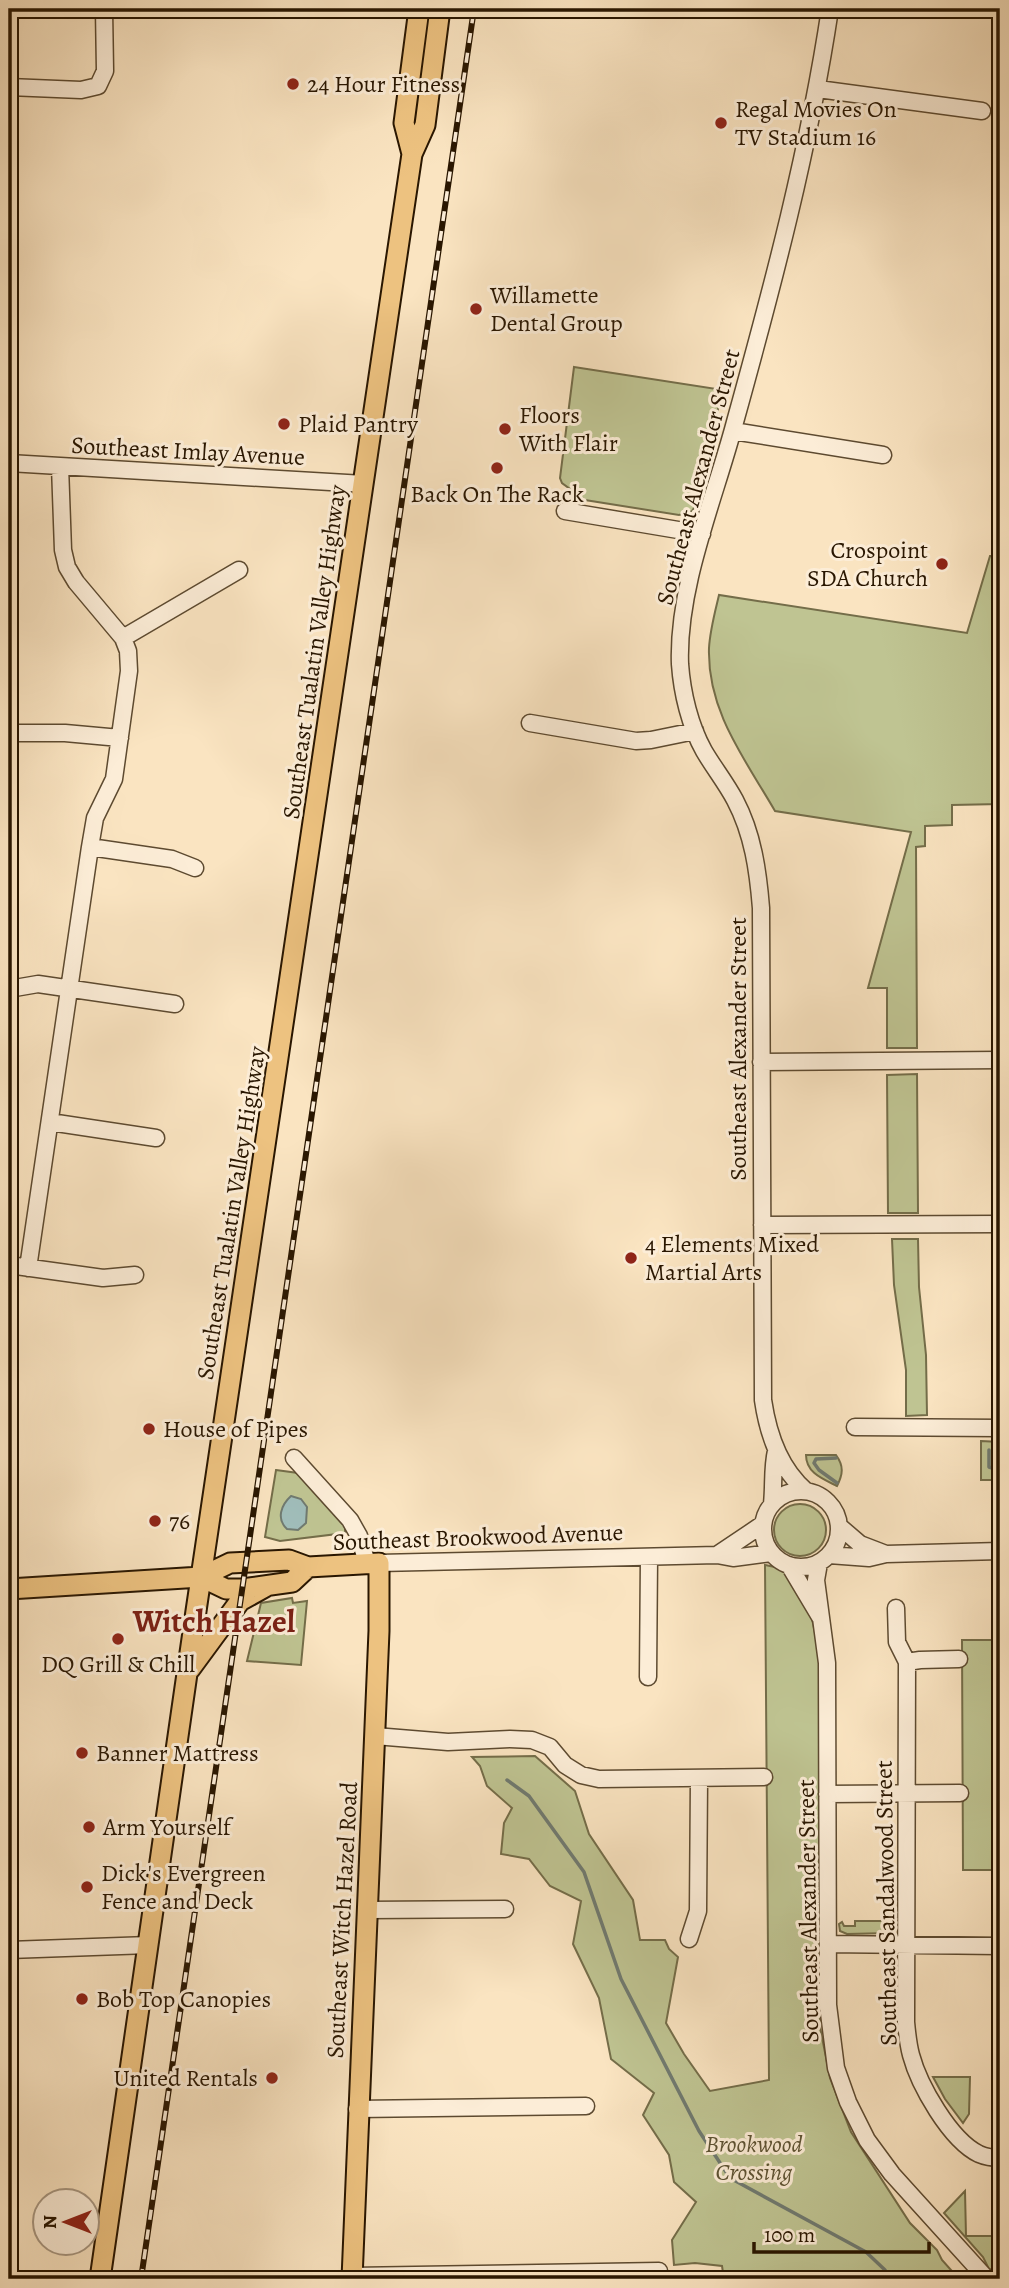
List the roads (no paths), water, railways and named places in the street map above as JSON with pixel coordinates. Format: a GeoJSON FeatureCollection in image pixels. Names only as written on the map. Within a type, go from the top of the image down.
{"type":"FeatureCollection","features":[{"type":"Feature","properties":{"kind":"main road","name":"Southeast Tualatin Valley Highway"},"geometry":{"type":"LineString","coordinates":[[412,154],[404,123],[419,9]]}},
{"type":"Feature","properties":{"kind":"main road","name":"Southeast Tualatin Valley Highway"},"geometry":{"type":"LineString","coordinates":[[100,2279],[412,154],[425,125],[440,9]]}},
{"type":"Feature","properties":{"kind":"main road","name":"Southeast Brookwood Avenue"},"geometry":{"type":"LineString","coordinates":[[9,1589],[201,1577],[230,1563],[289,1560],[308,1567],[373,1563]]}},
{"type":"Feature","properties":{"kind":"main road","name":"Southeast Witch Hazel Road"},"geometry":{"type":"LineString","coordinates":[[352,2277],[379,1631],[373,1563]]}},
{"type":"Feature","properties":{"kind":"main road","name":"Southeast Brookwood Avenue"},"geometry":{"type":"LineString","coordinates":[[201,1577],[226,1589],[267,1586],[292,1582],[308,1567]]}},
{"type":"Feature","properties":{"kind":"main road"},"geometry":{"type":"LineString","coordinates":[[188,1673],[240,1601],[267,1586]]}},
{"type":"Feature","properties":{"kind":"street"},"geometry":{"type":"LineString","coordinates":[[9,87],[81,90],[98,86],[105,71],[104,9]]}},
{"type":"Feature","properties":{"kind":"street","name":"Southeast Alexander Street"},"geometry":{"type":"LineString","coordinates":[[806,1491],[795,1482],[776,1451],[763,1400],[761,908],[758,868],[748,830],[735,800],[703,749],[695,731],[685,698],[680,667],[680,637],[685,603],[702,534],[733,431],[790,218],[818,89],[830,9]]}},
{"type":"Feature","properties":{"kind":"street"},"geometry":{"type":"LineString","coordinates":[[818,89],[982,111]]}},
{"type":"Feature","properties":{"kind":"street"},"geometry":{"type":"LineString","coordinates":[[733,431],[883,455]]}},
{"type":"Feature","properties":{"kind":"street","name":"Southeast Imlay Avenue"},"geometry":{"type":"LineString","coordinates":[[9,463],[364,484]]}},
{"type":"Feature","properties":{"kind":"street"},"geometry":{"type":"LineString","coordinates":[[28,1268],[90,847],[95,818],[114,779],[129,671],[128,651],[123,638],[76,582],[67,567],[63,550],[60,466]]}},
{"type":"Feature","properties":{"kind":"street"},"geometry":{"type":"LineString","coordinates":[[565,511],[702,534]]}},
{"type":"Feature","properties":{"kind":"street"},"geometry":{"type":"LineString","coordinates":[[123,638],[239,570]]}},
{"type":"Feature","properties":{"kind":"street"},"geometry":{"type":"LineString","coordinates":[[530,723],[636,741],[695,731]]}},
{"type":"Feature","properties":{"kind":"street"},"geometry":{"type":"LineString","coordinates":[[9,733],[65,733],[120,738]]}},
{"type":"Feature","properties":{"kind":"street"},"geometry":{"type":"LineString","coordinates":[[90,847],[172,859],[195,868]]}},
{"type":"Feature","properties":{"kind":"street"},"geometry":{"type":"LineString","coordinates":[[9,989],[38,984],[175,1004]]}},
{"type":"Feature","properties":{"kind":"street"},"geometry":{"type":"LineString","coordinates":[[761,1062],[1000,1060]]}},
{"type":"Feature","properties":{"kind":"street"},"geometry":{"type":"LineString","coordinates":[[50,1122],[156,1138]]}},
{"type":"Feature","properties":{"kind":"street"},"geometry":{"type":"LineString","coordinates":[[762,1225],[1000,1224]]}},
{"type":"Feature","properties":{"kind":"street"},"geometry":{"type":"LineString","coordinates":[[9,1265],[103,1278],[135,1275]]}},
{"type":"Feature","properties":{"kind":"street"},"geometry":{"type":"LineString","coordinates":[[855,1427],[1000,1428]]}},
{"type":"Feature","properties":{"kind":"street","name":"Southeast Alexander Street"},"geometry":{"type":"LineString","coordinates":[[772,1504],[775,1475],[773,1462],[776,1451]]}},
{"type":"Feature","properties":{"kind":"street","name":"Southeast Witch Hazel Road"},"geometry":{"type":"LineString","coordinates":[[294,1458],[349,1520],[373,1563]]}},
{"type":"Feature","properties":{"kind":"street"},"geometry":{"type":"LineString","coordinates":[[824,1559],[834,1547],[839,1526],[836,1514],[827,1501],[806,1491],[787,1494],[772,1504],[763,1524],[764,1536],[771,1553],[789,1565],[804,1566],[824,1559],[869,1558],[886,1554],[1000,1551]]}},
{"type":"Feature","properties":{"kind":"street"},"geometry":{"type":"LineString","coordinates":[[717,1555],[763,1524]]}},
{"type":"Feature","properties":{"kind":"street"},"geometry":{"type":"LineString","coordinates":[[839,1526],[860,1544],[886,1554]]}},
{"type":"Feature","properties":{"kind":"street","name":"Southeast Brookwood Avenue"},"geometry":{"type":"LineString","coordinates":[[373,1563],[717,1555],[733,1558],[771,1553]]}},
{"type":"Feature","properties":{"kind":"street","name":"Southeast Brookwood Avenue"},"geometry":{"type":"LineString","coordinates":[[648,1677],[649,1557]]}},
{"type":"Feature","properties":{"kind":"street","name":"Southeast Alexander Street"},"geometry":{"type":"LineString","coordinates":[[824,1559],[816,1580],[827,1663],[828,1944],[830,2027],[836,2068],[848,2102],[867,2140],[892,2175],[987,2279]]}},
{"type":"Feature","properties":{"kind":"street","name":"Southeast Alexander Street"},"geometry":{"type":"LineString","coordinates":[[789,1565],[820,1617]]}},
{"type":"Feature","properties":{"kind":"street","name":"Southeast Sandalwood Street"},"geometry":{"type":"LineString","coordinates":[[896,1608],[897,1642],[907,1662],[906,2022],[910,2053],[920,2081],[935,2108],[957,2136],[976,2153],[1000,2158]]}},
{"type":"Feature","properties":{"kind":"street"},"geometry":{"type":"LineString","coordinates":[[907,1662],[959,1659]]}},
{"type":"Feature","properties":{"kind":"street"},"geometry":{"type":"LineString","coordinates":[[375,1736],[448,1742],[532,1740],[550,1747],[565,1765],[581,1775],[620,1780],[764,1777]]}},
{"type":"Feature","properties":{"kind":"street"},"geometry":{"type":"LineString","coordinates":[[689,1939],[698,1911],[699,1779]]}},
{"type":"Feature","properties":{"kind":"street"},"geometry":{"type":"LineString","coordinates":[[827,1794],[960,1793]]}},
{"type":"Feature","properties":{"kind":"street"},"geometry":{"type":"LineString","coordinates":[[368,1910],[505,1909]]}},
{"type":"Feature","properties":{"kind":"street"},"geometry":{"type":"LineString","coordinates":[[828,1944],[1000,1945]]}},
{"type":"Feature","properties":{"kind":"street"},"geometry":{"type":"LineString","coordinates":[[9,1950],[149,1945]]}},
{"type":"Feature","properties":{"kind":"street"},"geometry":{"type":"LineString","coordinates":[[358,2109],[586,2106]]}},
{"type":"Feature","properties":{"kind":"street"},"geometry":{"type":"LineString","coordinates":[[352,2277],[659,2272]]}},
{"type":"Feature","properties":{"kind":"water"},"geometry":{"type":"Polygon","coordinates":[[[291,1496],[301,1499],[307,1507],[306,1523],[298,1530],[287,1529],[281,1517],[282,1508],[291,1496]]]}},
{"type":"Feature","properties":{"kind":"waterway"},"geometry":{"type":"LineString","coordinates":[[989,1450],[989,1467],[995,1469],[1000,1461]]}},
{"type":"Feature","properties":{"kind":"waterway"},"geometry":{"type":"LineString","coordinates":[[836,1458],[816,1459],[814,1463],[837,1483]]}},
{"type":"Feature","properties":{"kind":"waterway"},"geometry":{"type":"LineString","coordinates":[[507,1780],[529,1796],[584,1872],[621,1979],[699,2131],[730,2178],[866,2252],[885,2270],[890,2279]]}},
{"type":"Feature","properties":{"kind":"railway"},"geometry":{"type":"LineString","coordinates":[[141,2279],[474,9]]}},
{"type":"Feature","properties":{"kind":"place","name":"24 Hour Fitness"},"geometry":{"type":"Point","coordinates":[293,84]}},
{"type":"Feature","properties":{"kind":"place","name":"Regal Movies On TV Stadium 16"},"geometry":{"type":"Point","coordinates":[721,123]}},
{"type":"Feature","properties":{"kind":"place","name":"Willamette Dental Group"},"geometry":{"type":"Point","coordinates":[476,309]}},
{"type":"Feature","properties":{"kind":"place","name":"Plaid Pantry"},"geometry":{"type":"Point","coordinates":[284,424]}},
{"type":"Feature","properties":{"kind":"place","name":"Floors With Flair"},"geometry":{"type":"Point","coordinates":[505,429]}},
{"type":"Feature","properties":{"kind":"place","name":"Back On The Rack"},"geometry":{"type":"Point","coordinates":[497,468]}},
{"type":"Feature","properties":{"kind":"place","name":"Crospoint SDA Church"},"geometry":{"type":"Point","coordinates":[942,564]}},
{"type":"Feature","properties":{"kind":"place","name":"4 Elements Mixed Martial Arts"},"geometry":{"type":"Point","coordinates":[631,1258]}},
{"type":"Feature","properties":{"kind":"place","name":"House of Pipes"},"geometry":{"type":"Point","coordinates":[149,1429]}},
{"type":"Feature","properties":{"kind":"place","name":"76"},"geometry":{"type":"Point","coordinates":[155,1521]}},
{"type":"Feature","properties":{"kind":"place","name":"DQ Grill & Chill"},"geometry":{"type":"Point","coordinates":[118,1639]}},
{"type":"Feature","properties":{"kind":"place","name":"Banner Mattress"},"geometry":{"type":"Point","coordinates":[82,1753]}},
{"type":"Feature","properties":{"kind":"place","name":"Arm Yourself"},"geometry":{"type":"Point","coordinates":[89,1827]}},
{"type":"Feature","properties":{"kind":"place","name":"Dick's Evergreen Fence and Deck"},"geometry":{"type":"Point","coordinates":[87,1887]}},
{"type":"Feature","properties":{"kind":"place","name":"Bob Top Canopies"},"geometry":{"type":"Point","coordinates":[82,1999]}},
{"type":"Feature","properties":{"kind":"place","name":"United Rentals"},"geometry":{"type":"Point","coordinates":[272,2078]}},
{"type":"Feature","properties":{"kind":"district","name":"Witch Hazel"},"geometry":{"type":"Point","coordinates":[214,1621]}},
{"type":"Feature","properties":{"kind":"park label","name":"Brookwood Crossing"},"geometry":{"type":"Point","coordinates":[754,2158]}}]}
